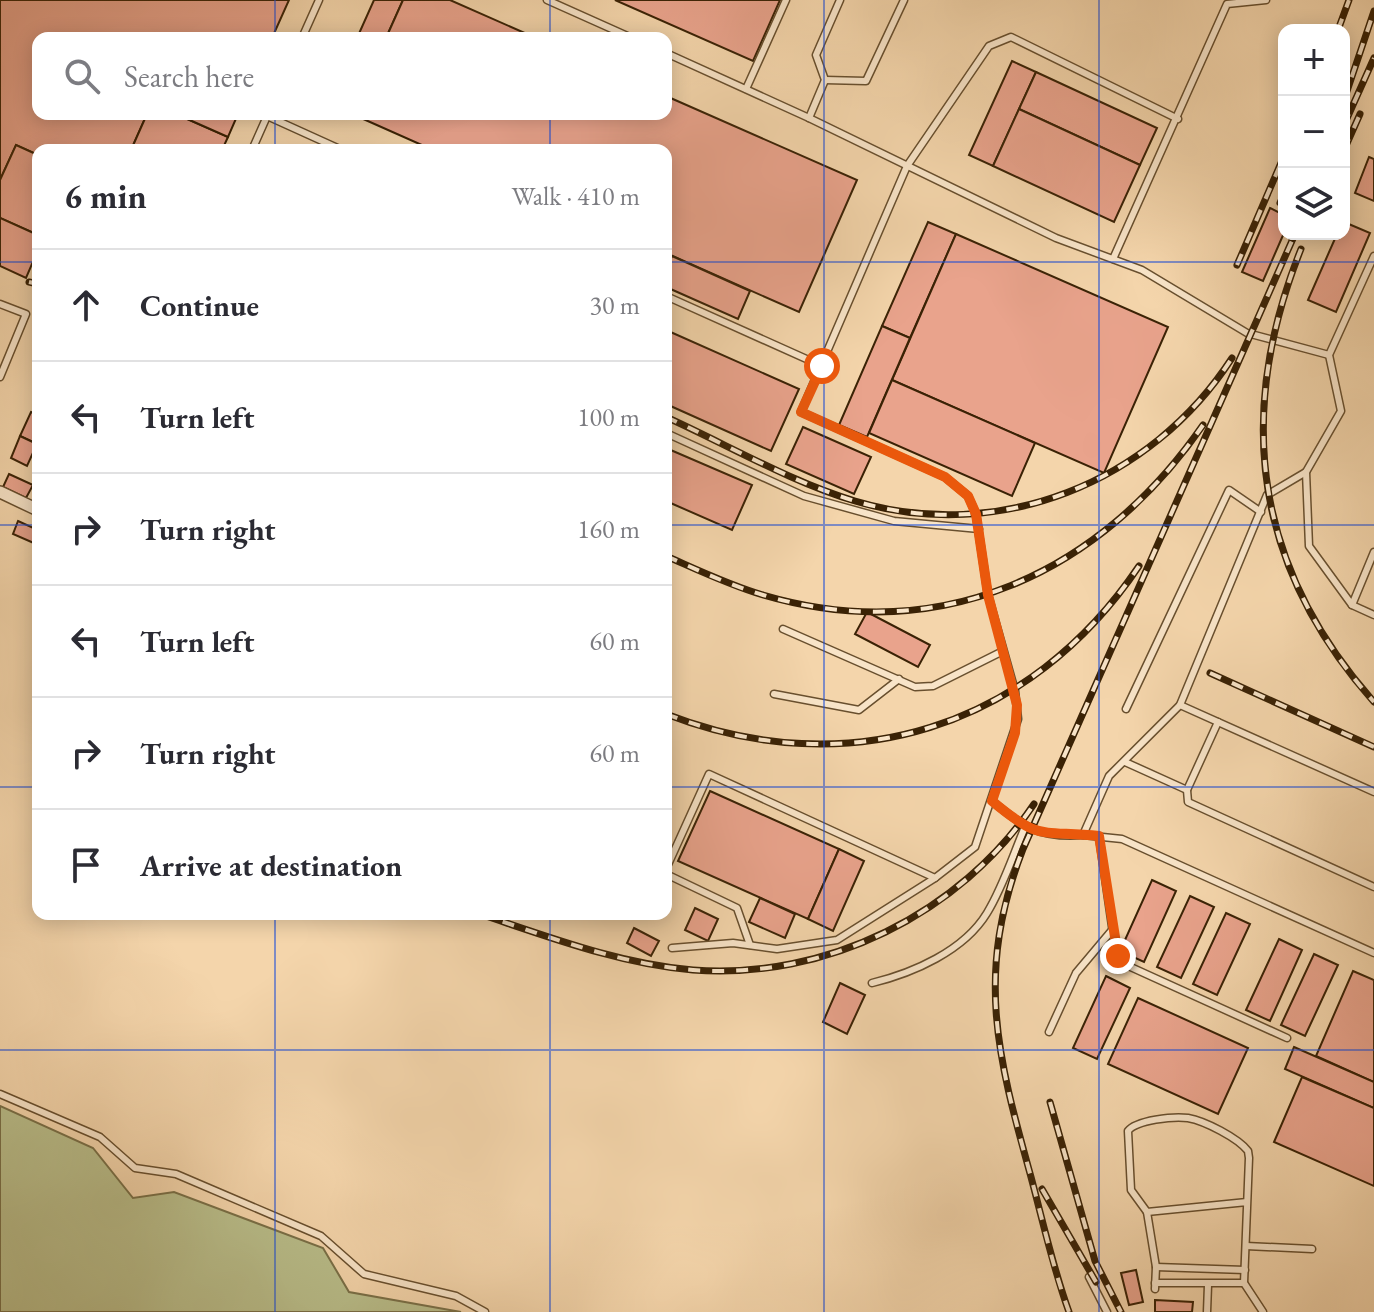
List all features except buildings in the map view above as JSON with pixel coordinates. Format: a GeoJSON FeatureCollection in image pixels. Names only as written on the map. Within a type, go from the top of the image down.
{"type":"FeatureCollection","features":[{"type":"Feature","properties":{"kind":"street"},"geometry":{"type":"LineString","coordinates":[[0,492],[32,507]]}},
{"type":"Feature","properties":{"kind":"lane"},"geometry":{"type":"LineString","coordinates":[[305,32],[319,0]]}},
{"type":"Feature","properties":{"kind":"lane"},"geometry":{"type":"LineString","coordinates":[[547,0],[619,32]]}},
{"type":"Feature","properties":{"kind":"lane"},"geometry":{"type":"LineString","coordinates":[[746,89],[786,0]]}},
{"type":"Feature","properties":{"kind":"lane"},"geometry":{"type":"LineString","coordinates":[[809,118],[825,80],[816,55],[840,0]]}},
{"type":"Feature","properties":{"kind":"lane"},"geometry":{"type":"LineString","coordinates":[[825,80],[866,81],[904,0]]}},
{"type":"Feature","properties":{"kind":"lane"},"geometry":{"type":"LineString","coordinates":[[1113,259],[1178,119],[1226,2],[1266,0]]}},
{"type":"Feature","properties":{"kind":"lane"},"geometry":{"type":"LineString","coordinates":[[672,948],[733,943],[777,949],[837,940],[935,878],[975,847],[1018,719],[988,595],[979,529],[968,496],[954,482],[801,412],[907,166],[989,46],[1011,37],[1178,119]]}},
{"type":"Feature","properties":{"kind":"lane"},"geometry":{"type":"LineString","coordinates":[[672,56],[809,118],[1056,238],[1164,281],[1247,333],[1329,355]]}},
{"type":"Feature","properties":{"kind":"lane"},"geometry":{"type":"LineString","coordinates":[[255,144],[266,120]]}},
{"type":"Feature","properties":{"kind":"lane"},"geometry":{"type":"LineString","coordinates":[[279,120],[329,144]]}},
{"type":"Feature","properties":{"kind":"lane"},"geometry":{"type":"LineString","coordinates":[[1083,835],[1109,776],[1180,705],[1267,495],[1306,472],[1341,411],[1329,355],[1374,256]]}},
{"type":"Feature","properties":{"kind":"lane"},"geometry":{"type":"LineString","coordinates":[[672,299],[822,366]]}},
{"type":"Feature","properties":{"kind":"lane"},"geometry":{"type":"LineString","coordinates":[[0,304],[26,314],[0,377]]}},
{"type":"Feature","properties":{"kind":"lane"},"geometry":{"type":"LineString","coordinates":[[672,436],[804,496],[894,521],[979,529]]}},
{"type":"Feature","properties":{"kind":"lane"},"geometry":{"type":"LineString","coordinates":[[1306,472],[1309,546],[1352,605],[1373,612]]}},
{"type":"Feature","properties":{"kind":"lane"},"geometry":{"type":"LineString","coordinates":[[1126,709],[1229,490],[1261,512]]}},
{"type":"Feature","properties":{"kind":"lane"},"geometry":{"type":"LineString","coordinates":[[1352,605],[1374,552]]}},
{"type":"Feature","properties":{"kind":"lane"},"geometry":{"type":"LineString","coordinates":[[783,629],[915,687],[933,686],[1003,651]]}},
{"type":"Feature","properties":{"kind":"lane"},"geometry":{"type":"LineString","coordinates":[[774,694],[859,710],[899,679]]}},
{"type":"Feature","properties":{"kind":"lane"},"geometry":{"type":"LineString","coordinates":[[1180,705],[1374,792]]}},
{"type":"Feature","properties":{"kind":"lane"},"geometry":{"type":"LineString","coordinates":[[1218,722],[1187,790],[1188,802],[1374,887]]}},
{"type":"Feature","properties":{"kind":"lane"},"geometry":{"type":"LineString","coordinates":[[1125,762],[1187,790]]}},
{"type":"Feature","properties":{"kind":"lane"},"geometry":{"type":"LineString","coordinates":[[672,858],[709,774],[935,878]]}},
{"type":"Feature","properties":{"kind":"lane"},"geometry":{"type":"LineString","coordinates":[[992,801],[1025,827],[1056,837],[1083,835],[1122,839],[1374,953]]}},
{"type":"Feature","properties":{"kind":"lane"},"geometry":{"type":"LineString","coordinates":[[872,983],[913,973],[979,923],[991,907],[1025,827]]}},
{"type":"Feature","properties":{"kind":"lane"},"geometry":{"type":"LineString","coordinates":[[1099,836],[1118,956],[1124,964],[1287,1038]]}},
{"type":"Feature","properties":{"kind":"lane"},"geometry":{"type":"LineString","coordinates":[[672,875],[737,908],[750,945]]}},
{"type":"Feature","properties":{"kind":"lane"},"geometry":{"type":"LineString","coordinates":[[1049,1032],[1076,973],[1113,929]]}},
{"type":"Feature","properties":{"kind":"lane"},"geometry":{"type":"LineString","coordinates":[[0,1094],[100,1137],[135,1168],[176,1174],[321,1236],[364,1274],[456,1296],[485,1312]]}},
{"type":"Feature","properties":{"kind":"lane"},"geometry":{"type":"LineString","coordinates":[[1244,1283],[1155,1286],[1156,1267],[1147,1212],[1131,1190],[1126,1139],[1131,1126],[1188,1118],[1243,1145],[1249,1158],[1244,1283],[1263,1312]]}},
{"type":"Feature","properties":{"kind":"lane"},"geometry":{"type":"LineString","coordinates":[[1147,1212],[1247,1202]]}},
{"type":"Feature","properties":{"kind":"lane"},"geometry":{"type":"LineString","coordinates":[[1246,1246],[1312,1249]]}},
{"type":"Feature","properties":{"kind":"lane"},"geometry":{"type":"LineString","coordinates":[[1156,1267],[1245,1270]]}},
{"type":"Feature","properties":{"kind":"lane"},"geometry":{"type":"LineString","coordinates":[[1089,1277],[1107,1312]]}},
{"type":"Feature","properties":{"kind":"lane"},"geometry":{"type":"LineString","coordinates":[[1207,1312],[1208,1285]]}},
{"type":"Feature","properties":{"kind":"green space"},"geometry":{"type":"Polygon","coordinates":[[[0,1106],[93,1148],[133,1198],[174,1192],[323,1248],[349,1292],[461,1312],[0,1312],[0,1106]]]}},
{"type":"Feature","properties":{"kind":"railway"},"geometry":{"type":"LineString","coordinates":[[1340,24],[1349,0]]}},
{"type":"Feature","properties":{"kind":"railway"},"geometry":{"type":"LineString","coordinates":[[1345,96],[1374,11]]}},
{"type":"Feature","properties":{"kind":"railway"},"geometry":{"type":"LineString","coordinates":[[1350,112],[1374,58]]}},
{"type":"Feature","properties":{"kind":"railway"},"geometry":{"type":"LineString","coordinates":[[1350,136],[1360,114]]}},
{"type":"Feature","properties":{"kind":"railway"},"geometry":{"type":"LineString","coordinates":[[1237,265],[1279,168]]}},
{"type":"Feature","properties":{"kind":"railway"},"geometry":{"type":"LineString","coordinates":[[1069,1312],[1019,1133],[1001,1052],[995,975],[999,935],[1023,849],[1292,240]]}},
{"type":"Feature","properties":{"kind":"railway"},"geometry":{"type":"LineString","coordinates":[[1301,249],[1280,310],[1268,370],[1263,429],[1268,487],[1281,543],[1303,597],[1334,651],[1374,702]]}},
{"type":"Feature","properties":{"kind":"railway"},"geometry":{"type":"LineString","coordinates":[[672,420],[783,473],[855,501],[909,512],[963,514],[1016,508],[1067,492],[1115,470],[1159,439],[1198,402],[1232,358]]}},
{"type":"Feature","properties":{"kind":"railway"},"geometry":{"type":"LineString","coordinates":[[672,559],[750,591],[829,609],[892,611],[953,603],[1011,585],[1065,558],[1116,522],[1162,477],[1203,425]]}},
{"type":"Feature","properties":{"kind":"railway"},"geometry":{"type":"LineString","coordinates":[[672,716],[734,735],[802,744],[867,741],[930,727],[990,703],[1045,667],[1095,622],[1139,566]]}},
{"type":"Feature","properties":{"kind":"railway"},"geometry":{"type":"LineString","coordinates":[[1210,673],[1374,747]]}},
{"type":"Feature","properties":{"kind":"railway"},"geometry":{"type":"LineString","coordinates":[[499,920],[585,948],[666,967],[743,970],[792,964],[840,951],[886,932],[929,908],[968,878],[1004,843],[1034,804]]}},
{"type":"Feature","properties":{"kind":"railway"},"geometry":{"type":"LineString","coordinates":[[1050,1102],[1095,1261],[1121,1312]]}},
{"type":"Feature","properties":{"kind":"railway"},"geometry":{"type":"LineString","coordinates":[[1042,1189],[1096,1282]]}},
{"type":"Feature","properties":{"kind":"route"},"geometry":{"type":"LineString","coordinates":[[822,366],[801,412],[945,477],[968,496],[976,514],[992,615],[1017,705],[1018,719],[1011,747],[992,801],[1031,830],[1056,837],[1099,836],[1118,956]]}}]}
